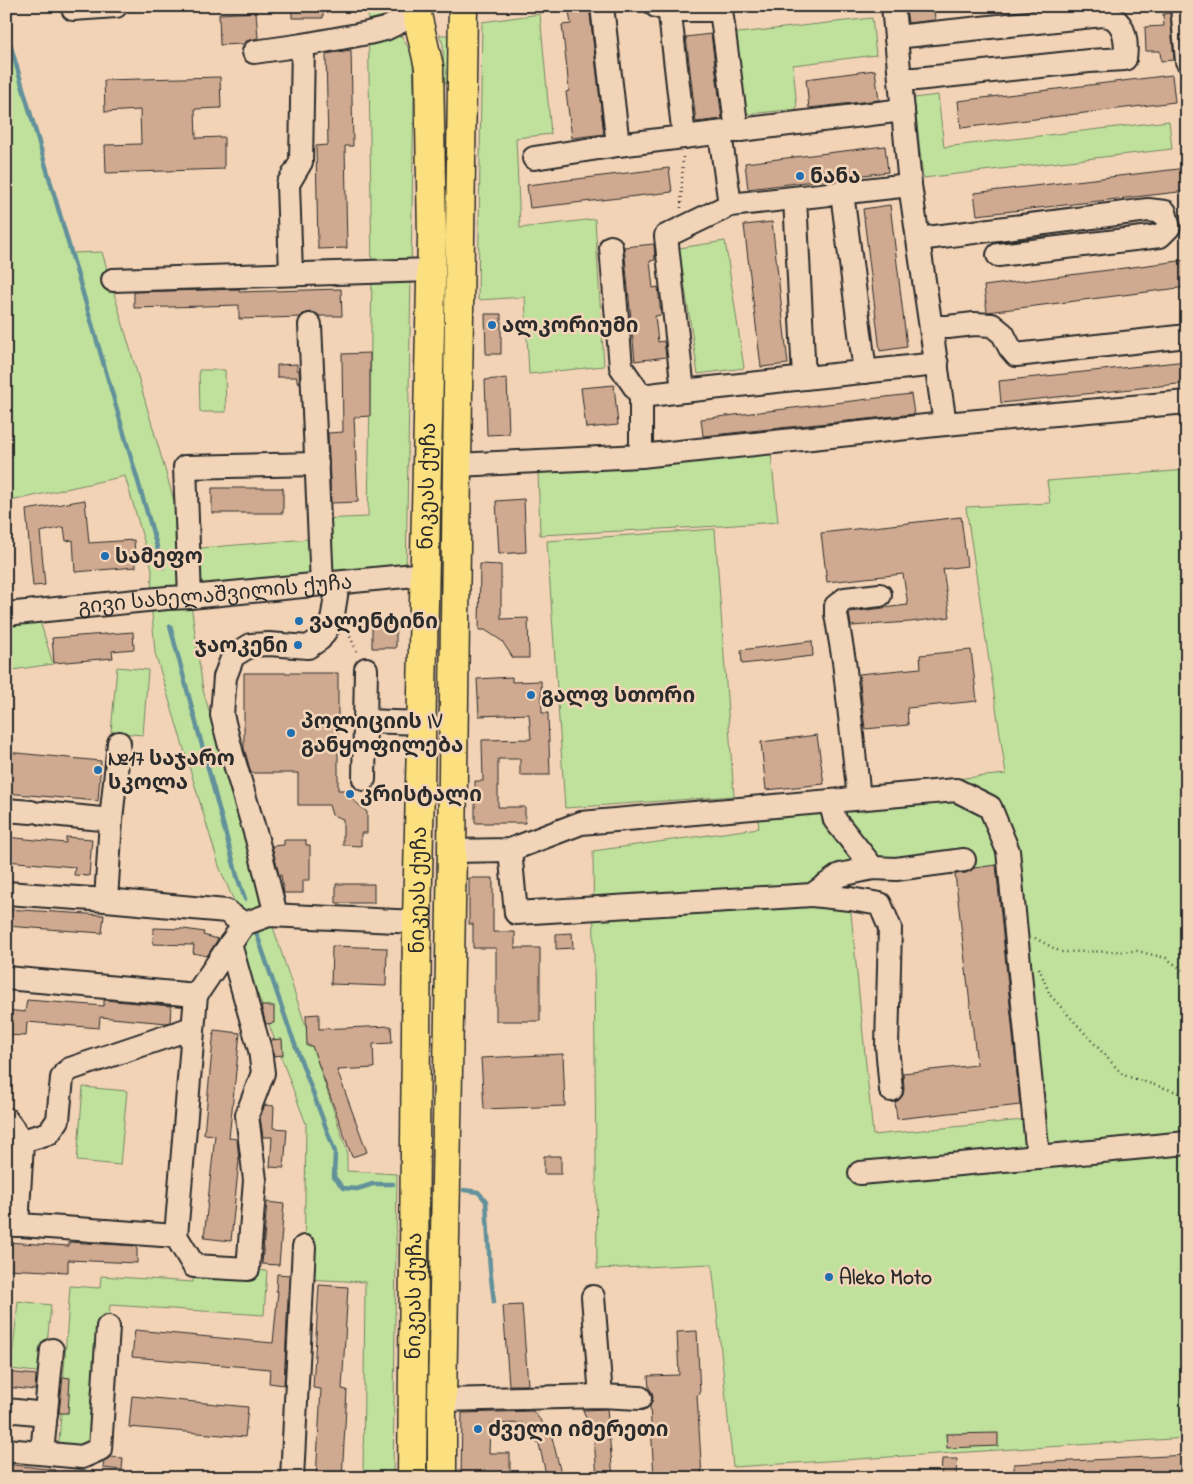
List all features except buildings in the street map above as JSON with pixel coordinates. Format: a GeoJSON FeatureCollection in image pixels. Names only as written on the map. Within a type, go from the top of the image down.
{"type":"FeatureCollection","features":[{"type":"Feature","properties":{"kind":"main road"},"geometry":{"type":"LineString","coordinates":[[415,10],[424,21],[439,25],[455,21],[463,10]]}},
{"type":"Feature","properties":{"kind":"main road","name":"ნიკეას ქუჩა"},"geometry":{"type":"LineString","coordinates":[[412,1478],[418,922],[431,270],[429,67],[415,10]]}},
{"type":"Feature","properties":{"kind":"main road","name":"ნიკეას ქუჩა"},"geometry":{"type":"LineString","coordinates":[[442,1478],[463,10]]}},
{"type":"Feature","properties":{"kind":"main road"},"geometry":{"type":"LineString","coordinates":[[420,808],[453,809]]}},
{"type":"Feature","properties":{"kind":"street"},"geometry":{"type":"LineString","coordinates":[[72,6],[72,8],[116,6]]}},
{"type":"Feature","properties":{"kind":"street"},"geometry":{"type":"LineString","coordinates":[[602,6],[618,146]]}},
{"type":"Feature","properties":{"kind":"street"},"geometry":{"type":"LineString","coordinates":[[893,6],[910,185],[945,424]]}},
{"type":"Feature","properties":{"kind":"street"},"geometry":{"type":"LineString","coordinates":[[1182,6],[1187,61]]}},
{"type":"Feature","properties":{"kind":"street"},"geometry":{"type":"LineString","coordinates":[[684,137],[665,8],[721,8],[730,205]]}},
{"type":"Feature","properties":{"kind":"street"},"geometry":{"type":"LineString","coordinates":[[254,52],[304,46],[384,28],[415,10]]}},
{"type":"Feature","properties":{"kind":"street"},"geometry":{"type":"LineString","coordinates":[[896,38],[1102,16],[1118,11],[1119,23],[1124,33],[1127,50],[1125,59],[900,79]]}},
{"type":"Feature","properties":{"kind":"street"},"geometry":{"type":"LineString","coordinates":[[291,274],[288,184],[300,162],[304,46]]}},
{"type":"Feature","properties":{"kind":"street"},"geometry":{"type":"LineString","coordinates":[[534,158],[903,110]]}},
{"type":"Feature","properties":{"kind":"street"},"geometry":{"type":"LineString","coordinates":[[683,390],[666,236],[730,205],[910,185]]}},
{"type":"Feature","properties":{"kind":"street"},"geometry":{"type":"LineString","coordinates":[[842,193],[865,372]]}},
{"type":"Feature","properties":{"kind":"street"},"geometry":{"type":"LineString","coordinates":[[795,198],[804,378]]}},
{"type":"Feature","properties":{"kind":"street"},"geometry":{"type":"LineString","coordinates":[[919,240],[1148,210],[1165,212],[1169,227],[1160,236],[998,255]]}},
{"type":"Feature","properties":{"kind":"street"},"geometry":{"type":"LineString","coordinates":[[610,248],[621,367],[641,396],[641,456]]}},
{"type":"Feature","properties":{"kind":"street"},"geometry":{"type":"LineString","coordinates":[[113,280],[431,270]]}},
{"type":"Feature","properties":{"kind":"street"},"geometry":{"type":"LineString","coordinates":[[931,327],[974,324],[992,325],[1003,334],[1016,355],[1187,336]]}},
{"type":"Feature","properties":{"kind":"street"},"geometry":{"type":"LineString","coordinates":[[276,916],[258,839],[222,715],[225,676],[232,656],[251,645],[269,644],[308,647],[320,639],[332,621],[332,590],[317,464],[310,325]]}},
{"type":"Feature","properties":{"kind":"street"},"geometry":{"type":"LineString","coordinates":[[641,396],[937,364]]}},
{"type":"Feature","properties":{"kind":"street"},"geometry":{"type":"LineString","coordinates":[[457,465],[641,456],[945,424],[1187,402]]}},
{"type":"Feature","properties":{"kind":"street"},"geometry":{"type":"LineString","coordinates":[[190,597],[186,467],[317,464]]}},
{"type":"Feature","properties":{"kind":"street","name":"გივი სახელაშვილის ქუჩა"},"geometry":{"type":"LineString","coordinates":[[6,614],[190,597],[332,590],[425,574]]}},
{"type":"Feature","properties":{"kind":"street"},"geometry":{"type":"LineString","coordinates":[[859,798],[836,606],[845,599],[880,595]]}},
{"type":"Feature","properties":{"kind":"street"},"geometry":{"type":"LineString","coordinates":[[364,779],[366,669]]}},
{"type":"Feature","properties":{"kind":"street"},"geometry":{"type":"LineString","coordinates":[[365,721],[422,723]]}},
{"type":"Feature","properties":{"kind":"street"},"geometry":{"type":"LineString","coordinates":[[106,900],[118,743]]}},
{"type":"Feature","properties":{"kind":"street"},"geometry":{"type":"LineString","coordinates":[[452,851],[510,850],[581,823],[956,790],[990,807],[1008,852],[1038,1158]]}},
{"type":"Feature","properties":{"kind":"street"},"geometry":{"type":"LineString","coordinates":[[830,801],[835,820],[873,868]]}},
{"type":"Feature","properties":{"kind":"street"},"geometry":{"type":"LineString","coordinates":[[6,810],[111,820]]}},
{"type":"Feature","properties":{"kind":"street"},"geometry":{"type":"LineString","coordinates":[[510,850],[516,913],[812,896],[880,904],[890,928],[887,1046],[891,1090]]}},
{"type":"Feature","properties":{"kind":"street"},"geometry":{"type":"LineString","coordinates":[[812,896],[840,875],[873,868],[896,869],[964,860]]}},
{"type":"Feature","properties":{"kind":"street"},"geometry":{"type":"LineString","coordinates":[[6,893],[226,911],[244,924]]}},
{"type":"Feature","properties":{"kind":"street"},"geometry":{"type":"LineString","coordinates":[[230,944],[260,1050],[263,1073],[246,1115],[255,1180],[248,1270],[194,1266],[176,1236],[196,995],[230,944],[244,924],[269,915],[418,922]]}},
{"type":"Feature","properties":{"kind":"street"},"geometry":{"type":"LineString","coordinates":[[6,978],[196,995]]}},
{"type":"Feature","properties":{"kind":"street"},"geometry":{"type":"LineString","coordinates":[[16,1154],[49,1133],[58,1120],[64,1073],[70,1069],[192,1028]]}},
{"type":"Feature","properties":{"kind":"street"},"geometry":{"type":"LineString","coordinates":[[6,1119],[16,1154],[12,1225],[176,1236]]}},
{"type":"Feature","properties":{"kind":"street"},"geometry":{"type":"LineString","coordinates":[[860,1173],[1187,1143]]}},
{"type":"Feature","properties":{"kind":"street"},"geometry":{"type":"LineString","coordinates":[[292,1478],[304,1246]]}},
{"type":"Feature","properties":{"kind":"street"},"geometry":{"type":"LineString","coordinates":[[593,1297],[601,1396]]}},
{"type":"Feature","properties":{"kind":"street"},"geometry":{"type":"LineString","coordinates":[[6,1450],[82,1457],[100,1449],[108,1327]]}},
{"type":"Feature","properties":{"kind":"street"},"geometry":{"type":"LineString","coordinates":[[42,1453],[52,1350]]}},
{"type":"Feature","properties":{"kind":"street"},"geometry":{"type":"LineString","coordinates":[[442,1400],[601,1396],[640,1398]]}},
{"type":"Feature","properties":{"kind":"street"},"geometry":{"type":"LineString","coordinates":[[6,1410],[46,1414]]}},
{"type":"Feature","properties":{"kind":"path"},"geometry":{"type":"LineString","coordinates":[[680,229],[684,137]]}},
{"type":"Feature","properties":{"kind":"path"},"geometry":{"type":"LineString","coordinates":[[332,590],[366,669]]}},
{"type":"Feature","properties":{"kind":"path"},"geometry":{"type":"LineString","coordinates":[[1016,928],[1061,952],[1137,951],[1166,958],[1187,973]]}},
{"type":"Feature","properties":{"kind":"path"},"geometry":{"type":"LineString","coordinates":[[1035,960],[1050,996],[1123,1075],[1177,1092],[1187,1101]]}},
{"type":"Feature","properties":{"kind":"green space"},"geometry":{"type":"Polygon","coordinates":[[[368,6],[395,6],[396,20],[413,62],[406,576],[190,597],[203,690],[269,915],[347,1151],[347,1171],[397,1174],[393,1478],[363,1478],[365,1282],[304,1279],[306,1124],[236,936],[244,924],[220,869],[155,653],[151,600],[152,569],[125,476],[6,502],[6,30],[71,253],[102,252],[188,549],[320,538],[319,519],[368,517],[372,272],[368,6]]]}},
{"type":"Feature","properties":{"kind":"green space"},"geometry":{"type":"Polygon","coordinates":[[[540,14],[551,134],[516,138],[520,228],[595,219],[604,366],[529,374],[525,297],[478,300],[482,22],[540,14]]]}},
{"type":"Feature","properties":{"kind":"green space"},"geometry":{"type":"Polygon","coordinates":[[[872,18],[876,55],[793,65],[797,109],[739,115],[730,34],[872,18]]]}},
{"type":"Feature","properties":{"kind":"green space"},"geometry":{"type":"Polygon","coordinates":[[[439,35],[450,35],[450,83],[444,83],[443,44],[439,35]]]}},
{"type":"Feature","properties":{"kind":"green space"},"geometry":{"type":"Polygon","coordinates":[[[938,95],[944,147],[1169,121],[1172,149],[923,178],[914,98],[938,95]]]}},
{"type":"Feature","properties":{"kind":"green space"},"geometry":{"type":"Polygon","coordinates":[[[725,241],[744,368],[698,374],[679,248],[725,241]]]}},
{"type":"Feature","properties":{"kind":"green space"},"geometry":{"type":"Polygon","coordinates":[[[199,370],[225,370],[226,412],[200,412],[199,370]]]}},
{"type":"Feature","properties":{"kind":"green space"},"geometry":{"type":"Polygon","coordinates":[[[771,454],[778,522],[540,535],[538,469],[771,454]]]}},
{"type":"Feature","properties":{"kind":"green space"},"geometry":{"type":"Polygon","coordinates":[[[1187,470],[1187,1438],[733,1467],[712,1264],[597,1269],[593,851],[759,828],[755,798],[1006,774],[966,507],[1050,503],[1047,481],[1187,470]],[[998,868],[848,883],[873,1135],[1023,1120],[998,868]]]}},
{"type":"Feature","properties":{"kind":"green space"},"geometry":{"type":"Polygon","coordinates":[[[715,529],[734,796],[565,808],[547,541],[715,529]]]}},
{"type":"Feature","properties":{"kind":"green space"},"geometry":{"type":"Polygon","coordinates":[[[37,611],[53,664],[6,671],[6,614],[37,611]]]}},
{"type":"Feature","properties":{"kind":"green space"},"geometry":{"type":"Polygon","coordinates":[[[117,667],[148,670],[143,735],[111,732],[117,667]]]}},
{"type":"Feature","properties":{"kind":"green space"},"geometry":{"type":"Polygon","coordinates":[[[83,1087],[127,1091],[120,1165],[77,1161],[83,1087]]]}},
{"type":"Feature","properties":{"kind":"green space"},"geometry":{"type":"Polygon","coordinates":[[[194,1266],[267,1271],[264,1315],[110,1305],[100,1449],[58,1455],[70,1286],[100,1288],[101,1276],[193,1282],[194,1266]]]}},
{"type":"Feature","properties":{"kind":"green space"},"geometry":{"type":"Polygon","coordinates":[[[18,1301],[51,1305],[44,1373],[11,1369],[18,1301]]]}},
{"type":"Feature","properties":{"kind":"waterway"},"geometry":{"type":"LineString","coordinates":[[6,30],[163,567]]}},
{"type":"Feature","properties":{"kind":"waterway"},"geometry":{"type":"LineString","coordinates":[[170,626],[237,876],[245,899]]}},
{"type":"Feature","properties":{"kind":"waterway"},"geometry":{"type":"LineString","coordinates":[[254,926],[290,1031],[335,1152],[334,1177],[343,1188],[357,1189],[373,1184],[393,1184]]}},
{"type":"Feature","properties":{"kind":"waterway"},"geometry":{"type":"LineString","coordinates":[[464,1190],[478,1192],[486,1201],[494,1302]]}},
{"type":"Feature","properties":{"kind":"place","name":"ნანა"},"geometry":{"type":"Point","coordinates":[800,176]}},
{"type":"Feature","properties":{"kind":"place","name":"ალკორიუმი"},"geometry":{"type":"Point","coordinates":[492,325]}},
{"type":"Feature","properties":{"kind":"place","name":"სამეფო"},"geometry":{"type":"Point","coordinates":[105,556]}},
{"type":"Feature","properties":{"kind":"place","name":"ვალენტინი"},"geometry":{"type":"Point","coordinates":[299,621]}},
{"type":"Feature","properties":{"kind":"place","name":"ჯაოკენი"},"geometry":{"type":"Point","coordinates":[298,645]}},
{"type":"Feature","properties":{"kind":"place","name":"გალფ სთორი"},"geometry":{"type":"Point","coordinates":[531,695]}},
{"type":"Feature","properties":{"kind":"place","name":"პოლიციის IV განყოფილება"},"geometry":{"type":"Point","coordinates":[291,733]}},
{"type":"Feature","properties":{"kind":"place","name":"№17 საჯარო სკოლა"},"geometry":{"type":"Point","coordinates":[98,770]}},
{"type":"Feature","properties":{"kind":"place","name":"კრისტალი"},"geometry":{"type":"Point","coordinates":[350,794]}},
{"type":"Feature","properties":{"kind":"place","name":"Aleko Moto"},"geometry":{"type":"Point","coordinates":[829,1277]}},
{"type":"Feature","properties":{"kind":"place","name":"ძველი იმერეთი"},"geometry":{"type":"Point","coordinates":[478,1429]}}]}
